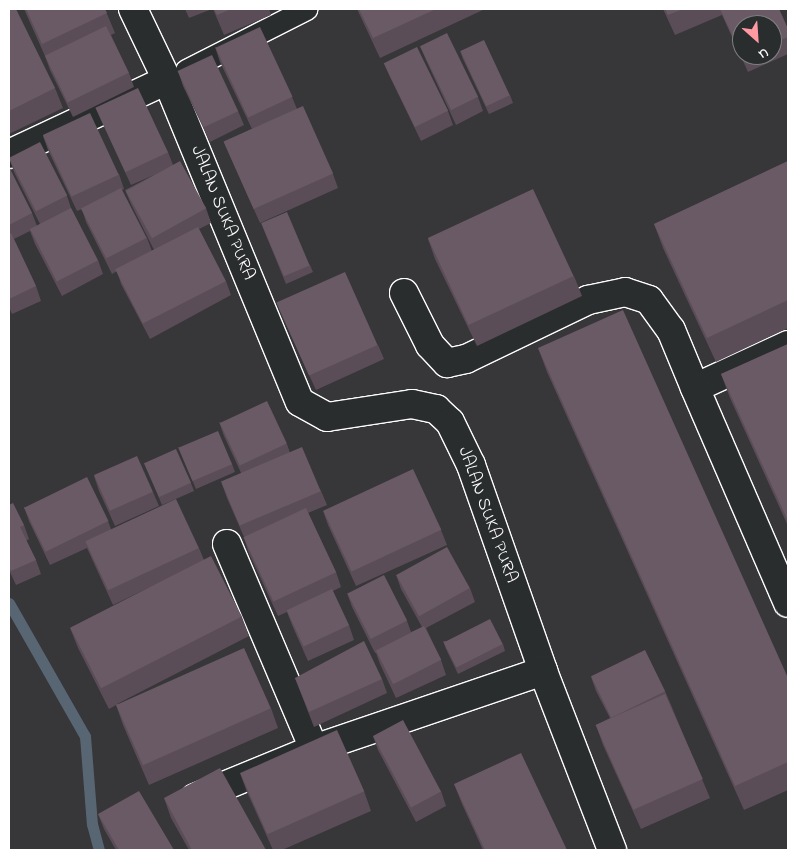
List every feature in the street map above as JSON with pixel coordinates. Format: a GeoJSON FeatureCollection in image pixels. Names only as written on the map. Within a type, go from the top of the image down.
{"type":"FeatureCollection","features":[{"type":"Feature","properties":{"kind":"street","name":"JALAN SUKA PURA"},"geometry":{"type":"LineString","coordinates":[[133,9],[167,80],[300,402],[327,417],[412,404],[436,409],[450,422],[472,465],[543,671],[612,850]]}},
{"type":"Feature","properties":{"kind":"street"},"geometry":{"type":"LineString","coordinates":[[9,154],[167,80]]}},
{"type":"Feature","properties":{"kind":"street"},"geometry":{"type":"LineString","coordinates":[[404,293],[430,345],[447,363],[466,359],[588,300],[625,292],[649,300],[672,330],[788,604]]}},
{"type":"Feature","properties":{"kind":"street"},"geometry":{"type":"LineString","coordinates":[[695,388],[788,345]]}},
{"type":"Feature","properties":{"kind":"street"},"geometry":{"type":"LineString","coordinates":[[227,544],[314,749]]}},
{"type":"Feature","properties":{"kind":"street"},"geometry":{"type":"LineString","coordinates":[[176,806],[314,749],[543,671]]}},
{"type":"Feature","properties":{"kind":"lane"},"geometry":{"type":"LineString","coordinates":[[167,80],[306,9]]}},
{"type":"Feature","properties":{"kind":"building"},"geometry":{"type":"Polygon","coordinates":[[[9,9],[16,9],[55,88],[9,111],[9,9]]]}},
{"type":"Feature","properties":{"kind":"building"},"geometry":{"type":"Polygon","coordinates":[[[26,9],[105,9],[107,13],[42,44],[26,9]]]}},
{"type":"Feature","properties":{"kind":"building"},"geometry":{"type":"Polygon","coordinates":[[[214,9],[231,9],[217,15],[214,9]]]}},
{"type":"Feature","properties":{"kind":"building"},"geometry":{"type":"Polygon","coordinates":[[[359,9],[436,9],[373,38],[359,9]]]}},
{"type":"Feature","properties":{"kind":"building"},"geometry":{"type":"Polygon","coordinates":[[[665,9],[683,9],[668,15],[665,9]]]}},
{"type":"Feature","properties":{"kind":"building"},"geometry":{"type":"Polygon","coordinates":[[[720,9],[779,9],[782,15],[732,15],[732,35],[720,9]]]}},
{"type":"Feature","properties":{"kind":"building"},"geometry":{"type":"Polygon","coordinates":[[[782,16],[788,29],[788,37],[782,40],[782,16]]]}},
{"type":"Feature","properties":{"kind":"building"},"geometry":{"type":"Polygon","coordinates":[[[106,26],[129,73],[68,103],[45,56],[106,26]]]}},
{"type":"Feature","properties":{"kind":"building"},"geometry":{"type":"Polygon","coordinates":[[[260,27],[293,97],[248,117],[216,48],[260,27]]]}},
{"type":"Feature","properties":{"kind":"building"},"geometry":{"type":"Polygon","coordinates":[[[447,33],[478,97],[451,110],[420,46],[447,33]]]}},
{"type":"Feature","properties":{"kind":"building"},"geometry":{"type":"Polygon","coordinates":[[[484,40],[510,95],[486,106],[460,51],[484,40]]]}},
{"type":"Feature","properties":{"kind":"building"},"geometry":{"type":"Polygon","coordinates":[[[417,47],[448,111],[415,127],[384,63],[417,47]]]}},
{"type":"Feature","properties":{"kind":"building"},"geometry":{"type":"Polygon","coordinates":[[[212,55],[238,111],[204,127],[178,71],[212,55]]]}},
{"type":"Feature","properties":{"kind":"building"},"geometry":{"type":"Polygon","coordinates":[[[138,88],[168,152],[125,172],[95,108],[138,88]]]}},
{"type":"Feature","properties":{"kind":"building"},"geometry":{"type":"Polygon","coordinates":[[[303,106],[333,174],[254,209],[224,141],[303,106]]]}},
{"type":"Feature","properties":{"kind":"building"},"geometry":{"type":"Polygon","coordinates":[[[90,113],[119,175],[72,197],[43,135],[90,113]]]}},
{"type":"Feature","properties":{"kind":"building"},"geometry":{"type":"Polygon","coordinates":[[[40,142],[67,195],[36,211],[9,158],[40,142]]]}},
{"type":"Feature","properties":{"kind":"building"},"geometry":{"type":"Polygon","coordinates":[[[180,161],[206,208],[152,238],[126,191],[180,161]]]}},
{"type":"Feature","properties":{"kind":"building"},"geometry":{"type":"Polygon","coordinates":[[[788,161],[788,300],[707,338],[654,224],[788,161]]]}},
{"type":"Feature","properties":{"kind":"building"},"geometry":{"type":"Polygon","coordinates":[[[9,167],[32,213],[9,225],[9,167]]]}},
{"type":"Feature","properties":{"kind":"building"},"geometry":{"type":"Polygon","coordinates":[[[121,188],[146,238],[106,258],[81,208],[121,188]]]}},
{"type":"Feature","properties":{"kind":"building"},"geometry":{"type":"Polygon","coordinates":[[[533,189],[574,276],[468,325],[428,238],[533,189]]]}},
{"type":"Feature","properties":{"kind":"building"},"geometry":{"type":"Polygon","coordinates":[[[71,208],[98,261],[57,281],[30,229],[71,208]]]}},
{"type":"Feature","properties":{"kind":"building"},"geometry":{"type":"Polygon","coordinates":[[[287,212],[310,265],[284,276],[261,223],[287,212]]]}},
{"type":"Feature","properties":{"kind":"building"},"geometry":{"type":"Polygon","coordinates":[[[198,227],[226,281],[143,324],[115,269],[198,227]]]}},
{"type":"Feature","properties":{"kind":"building"},"geometry":{"type":"Polygon","coordinates":[[[11,233],[36,286],[9,299],[9,234],[11,233]]]}},
{"type":"Feature","properties":{"kind":"building"},"geometry":{"type":"Polygon","coordinates":[[[345,272],[378,345],[309,376],[276,303],[345,272]]]}},
{"type":"Feature","properties":{"kind":"building"},"geometry":{"type":"Polygon","coordinates":[[[623,310],[788,678],[788,762],[735,786],[538,348],[623,310]]]}},
{"type":"Feature","properties":{"kind":"building"},"geometry":{"type":"Polygon","coordinates":[[[788,344],[788,521],[721,374],[788,344]]]}},
{"type":"Feature","properties":{"kind":"building"},"geometry":{"type":"Polygon","coordinates":[[[267,401],[287,444],[240,466],[220,423],[267,401]]]}},
{"type":"Feature","properties":{"kind":"building"},"geometry":{"type":"Polygon","coordinates":[[[218,431],[232,464],[192,481],[178,448],[218,431]]]}},
{"type":"Feature","properties":{"kind":"building"},"geometry":{"type":"Polygon","coordinates":[[[302,447],[321,491],[240,526],[221,481],[302,447]]]}},
{"type":"Feature","properties":{"kind":"building"},"geometry":{"type":"Polygon","coordinates":[[[176,449],[191,483],[159,497],[144,463],[176,449]]]}},
{"type":"Feature","properties":{"kind":"building"},"geometry":{"type":"Polygon","coordinates":[[[137,456],[153,492],[110,511],[94,475],[137,456]]]}},
{"type":"Feature","properties":{"kind":"building"},"geometry":{"type":"Polygon","coordinates":[[[413,469],[441,530],[352,572],[323,511],[413,469]]]}},
{"type":"Feature","properties":{"kind":"building"},"geometry":{"type":"Polygon","coordinates":[[[87,477],[108,521],[46,552],[24,508],[87,477]]]}},
{"type":"Feature","properties":{"kind":"building"},"geometry":{"type":"Polygon","coordinates":[[[176,499],[199,548],[108,590],[85,541],[176,499]]]}},
{"type":"Feature","properties":{"kind":"building"},"geometry":{"type":"Polygon","coordinates":[[[13,503],[24,525],[20,527],[36,560],[11,571],[9,567],[9,505],[13,503]]]}},
{"type":"Feature","properties":{"kind":"building"},"geometry":{"type":"Polygon","coordinates":[[[306,508],[336,572],[273,602],[243,537],[306,508]]]}},
{"type":"Feature","properties":{"kind":"building"},"geometry":{"type":"Polygon","coordinates":[[[447,547],[470,588],[419,616],[396,575],[447,547]]]}},
{"type":"Feature","properties":{"kind":"building"},"geometry":{"type":"Polygon","coordinates":[[[211,556],[242,617],[101,688],[70,628],[211,556]]]}},
{"type":"Feature","properties":{"kind":"building"},"geometry":{"type":"Polygon","coordinates":[[[384,575],[407,620],[371,639],[347,594],[384,575]]]}},
{"type":"Feature","properties":{"kind":"building"},"geometry":{"type":"Polygon","coordinates":[[[332,589],[349,625],[304,646],[287,610],[332,589]]]}},
{"type":"Feature","properties":{"kind":"building"},"geometry":{"type":"Polygon","coordinates":[[[490,619],[503,644],[456,668],[444,643],[490,619]]]}},
{"type":"Feature","properties":{"kind":"building"},"geometry":{"type":"Polygon","coordinates":[[[424,626],[441,660],[393,684],[376,651],[424,626]]]}},
{"type":"Feature","properties":{"kind":"building"},"geometry":{"type":"Polygon","coordinates":[[[364,641],[382,679],[309,712],[295,678],[364,641]]]}},
{"type":"Feature","properties":{"kind":"building"},"geometry":{"type":"Polygon","coordinates":[[[244,648],[271,708],[143,765],[116,705],[244,648]]]}},
{"type":"Feature","properties":{"kind":"building"},"geometry":{"type":"Polygon","coordinates":[[[645,650],[665,691],[611,718],[591,676],[645,650]]]}},
{"type":"Feature","properties":{"kind":"building"},"geometry":{"type":"Polygon","coordinates":[[[665,694],[703,779],[633,810],[596,725],[665,694]]]}},
{"type":"Feature","properties":{"kind":"building"},"geometry":{"type":"Polygon","coordinates":[[[403,720],[441,792],[411,807],[373,736],[403,720]]]}},
{"type":"Feature","properties":{"kind":"building"},"geometry":{"type":"Polygon","coordinates":[[[337,730],[364,791],[267,834],[240,773],[337,730]]]}},
{"type":"Feature","properties":{"kind":"building"},"geometry":{"type":"Polygon","coordinates":[[[521,753],[567,850],[485,850],[454,784],[521,753]]]}},
{"type":"Feature","properties":{"kind":"building"},"geometry":{"type":"Polygon","coordinates":[[[220,768],[266,850],[192,850],[164,798],[220,768]]]}},
{"type":"Feature","properties":{"kind":"building"},"geometry":{"type":"Polygon","coordinates":[[[139,791],[174,850],[119,850],[98,814],[139,791]]]}},
{"type":"Feature","properties":{"kind":"waterway"},"geometry":{"type":"LineString","coordinates":[[9,603],[85,736],[92,824],[99,850]]}}]}
